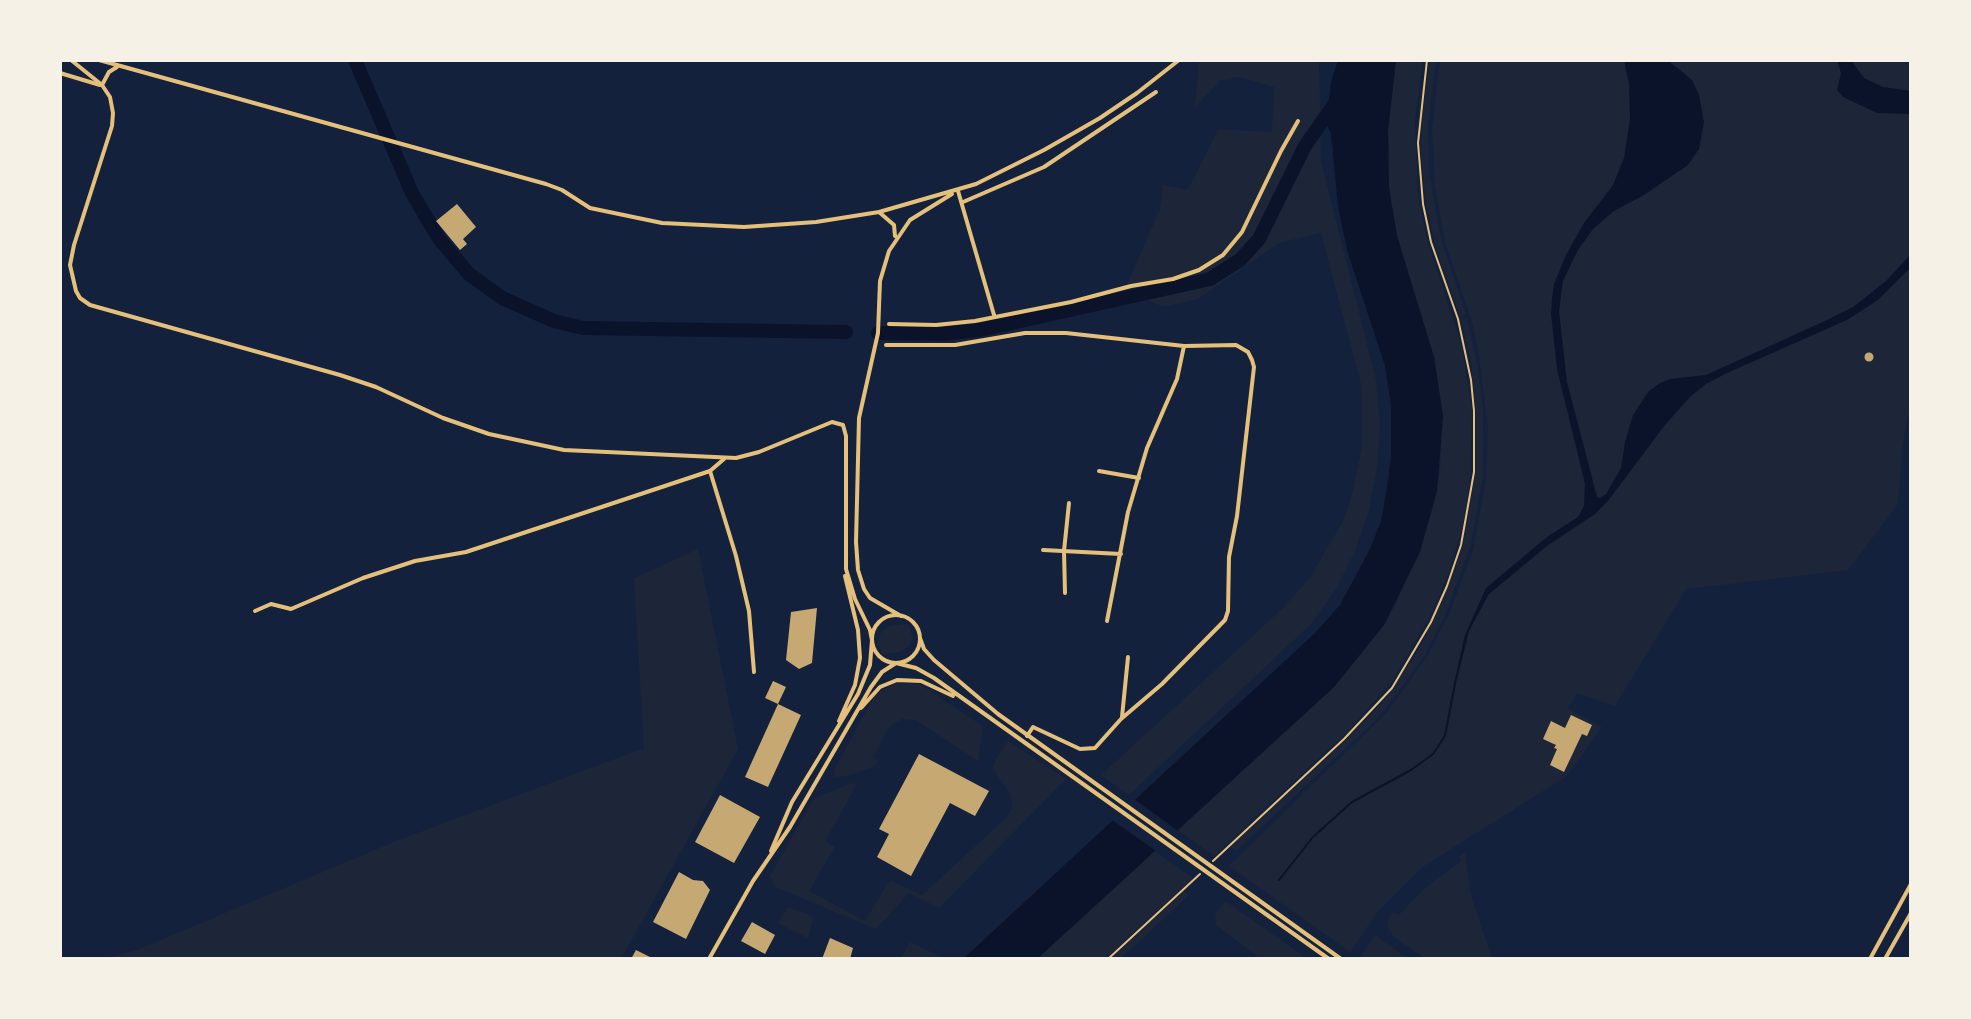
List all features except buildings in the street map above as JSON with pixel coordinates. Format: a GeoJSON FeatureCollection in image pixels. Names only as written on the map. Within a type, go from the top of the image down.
{"type":"FeatureCollection","features":[{"type":"Feature","properties":{"kind":"street"},"geometry":{"type":"LineString","coordinates":[[71,60],[102,85],[112,105],[112,126],[70,265],[76,291],[90,305],[352,379],[489,434],[564,450],[724,459],[759,452],[832,422],[843,425],[846,436],[847,591],[859,639],[860,658],[855,685],[835,732]]}},
{"type":"Feature","properties":{"kind":"street"},"geometry":{"type":"LineString","coordinates":[[99,60],[546,184],[590,208],[632,218],[701,226],[798,224],[879,212],[958,191],[1003,172],[1077,132],[1137,93],[1179,60]]}},
{"type":"Feature","properties":{"kind":"street"},"geometry":{"type":"LineString","coordinates":[[102,85],[109,72],[121,66]]}},
{"type":"Feature","properties":{"kind":"street"},"geometry":{"type":"LineString","coordinates":[[60,73],[102,85]]}},
{"type":"Feature","properties":{"kind":"street"},"geometry":{"type":"LineString","coordinates":[[963,202],[1044,167],[1156,92]]}},
{"type":"Feature","properties":{"kind":"street"},"geometry":{"type":"LineString","coordinates":[[889,324],[954,324],[1071,302],[1131,286],[1173,279],[1212,263],[1242,232],[1298,121]]}},
{"type":"Feature","properties":{"kind":"street"},"geometry":{"type":"LineString","coordinates":[[958,191],[994,315]]}},
{"type":"Feature","properties":{"kind":"street"},"geometry":{"type":"LineString","coordinates":[[893,242],[910,220],[958,191]]}},
{"type":"Feature","properties":{"kind":"street"},"geometry":{"type":"LineString","coordinates":[[879,212],[895,228],[880,281],[879,317],[858,435],[858,570],[864,589],[870,598],[914,622],[922,645],[934,660],[1027,736],[1341,959]]}},
{"type":"Feature","properties":{"kind":"street"},"geometry":{"type":"LineString","coordinates":[[886,345],[955,345],[1044,332],[1184,346],[1236,345],[1248,352],[1254,367],[1237,516],[1229,557],[1228,611],[1225,620],[1162,684],[1121,719],[1095,748],[1088,750],[1033,727],[1027,736]]}},
{"type":"Feature","properties":{"kind":"street"},"geometry":{"type":"LineString","coordinates":[[1107,621],[1128,512],[1147,448],[1177,379],[1184,346]]}},
{"type":"Feature","properties":{"kind":"street"},"geometry":{"type":"LineString","coordinates":[[255,611],[271,604],[291,609],[402,565],[466,552],[710,471],[724,459]]}},
{"type":"Feature","properties":{"kind":"street"},"geometry":{"type":"LineString","coordinates":[[710,471],[749,611],[754,672]]}},
{"type":"Feature","properties":{"kind":"street"},"geometry":{"type":"LineString","coordinates":[[1099,471],[1139,478]]}},
{"type":"Feature","properties":{"kind":"street"},"geometry":{"type":"LineString","coordinates":[[1065,593],[1064,551],[1069,503]]}},
{"type":"Feature","properties":{"kind":"street"},"geometry":{"type":"LineString","coordinates":[[1043,550],[1121,554]]}},
{"type":"Feature","properties":{"kind":"street"},"geometry":{"type":"LineString","coordinates":[[846,569],[855,599],[869,627],[873,648],[880,658],[922,671],[1327,958]]}},
{"type":"Feature","properties":{"kind":"street"},"geometry":{"type":"LineString","coordinates":[[709,959],[771,851],[792,802],[868,674],[874,630],[881,621],[901,616]]}},
{"type":"Feature","properties":{"kind":"street"},"geometry":{"type":"LineString","coordinates":[[771,851],[783,838],[880,674],[913,654],[920,638]]}},
{"type":"Feature","properties":{"kind":"street"},"geometry":{"type":"LineString","coordinates":[[1121,719],[1128,657]]}},
{"type":"Feature","properties":{"kind":"street"},"geometry":{"type":"LineString","coordinates":[[854,716],[880,687],[897,680],[921,681],[964,701]]}},
{"type":"Feature","properties":{"kind":"street"},"geometry":{"type":"LineString","coordinates":[[1870,959],[1911,884]]}},
{"type":"Feature","properties":{"kind":"street"},"geometry":{"type":"LineString","coordinates":[[1885,959],[1911,913]]}},
{"type":"Feature","properties":{"kind":"path"},"geometry":{"type":"LineString","coordinates":[[1108,959],[1371,712],[1411,659],[1451,577],[1472,491],[1474,411],[1458,319],[1431,242],[1423,204],[1418,143],[1427,60]]}},
{"type":"Feature","properties":{"kind":"shaded area"},"geometry":{"type":"Polygon","coordinates":[[[1199,60],[1319,60],[1321,161],[1376,380],[1380,425],[1377,467],[1369,510],[1355,551],[1336,589],[1311,624],[1129,795],[1101,775],[1283,608],[1311,576],[1344,519],[1362,447],[1361,384],[1321,233],[1279,243],[1198,299],[1163,307],[1125,289],[1160,209],[1163,185],[1188,190],[1218,129],[1272,132],[1274,87],[1239,77],[1221,80],[1195,107],[1199,60]]]}},
{"type":"Feature","properties":{"kind":"shaded area"},"geometry":{"type":"Polygon","coordinates":[[[1338,60],[1396,60],[1388,131],[1389,188],[1397,236],[1434,357],[1443,416],[1437,491],[1420,552],[1384,625],[1334,687],[1037,959],[963,959],[1315,633],[1340,605],[1370,549],[1381,521],[1386,494],[1391,457],[1391,405],[1385,366],[1347,250],[1338,207],[1331,133],[1326,123],[1331,82],[1338,60]]]}},
{"type":"Feature","properties":{"kind":"shaded area"},"geometry":{"type":"Polygon","coordinates":[[[1396,60],[1423,60],[1415,120],[1418,197],[1427,239],[1462,348],[1472,411],[1470,481],[1463,524],[1450,570],[1433,611],[1392,682],[1346,733],[1214,856],[1178,830],[1334,687],[1384,625],[1396,604],[1432,512],[1440,471],[1443,416],[1434,357],[1397,236],[1389,188],[1388,131],[1396,60]]]}},
{"type":"Feature","properties":{"kind":"shaded area"},"geometry":{"type":"Polygon","coordinates":[[[1430,60],[1436,60],[1428,125],[1429,173],[1441,239],[1466,314],[1460,316],[1437,252],[1425,197],[1422,116],[1430,60]]]}},
{"type":"Feature","properties":{"kind":"shaded area"},"geometry":{"type":"Polygon","coordinates":[[[1440,60],[1911,60],[1911,410],[1902,449],[1898,504],[1848,570],[1686,589],[1615,706],[1577,693],[1568,708],[1602,727],[1567,776],[1424,866],[1379,910],[1350,952],[1229,866],[1387,712],[1428,655],[1449,614],[1473,550],[1486,481],[1488,429],[1478,349],[1445,242],[1435,186],[1432,129],[1440,60]]]}},
{"type":"Feature","properties":{"kind":"shaded area"},"geometry":{"type":"Polygon","coordinates":[[[1624,60],[1667,60],[1679,69],[1692,80],[1699,95],[1704,122],[1699,149],[1688,165],[1614,211],[1593,229],[1578,250],[1563,281],[1559,311],[1567,382],[1597,497],[1606,494],[1621,468],[1633,415],[1649,391],[1670,379],[1706,375],[1853,307],[1886,281],[1911,254],[1911,267],[1878,300],[1847,320],[1727,373],[1690,397],[1595,514],[1547,546],[1489,594],[1469,631],[1455,679],[1465,635],[1486,588],[1547,537],[1578,517],[1584,506],[1585,484],[1557,369],[1552,298],[1554,284],[1566,255],[1584,223],[1613,185],[1624,158],[1630,119],[1629,84],[1624,60]]]}},
{"type":"Feature","properties":{"kind":"shaded area"},"geometry":{"type":"Polygon","coordinates":[[[1837,60],[1851,60],[1864,78],[1883,87],[1911,91],[1911,114],[1877,113],[1843,97],[1837,90],[1841,73],[1837,60]]]}},
{"type":"Feature","properties":{"kind":"shaded area"},"geometry":{"type":"Polygon","coordinates":[[[1467,318],[1483,408],[1483,475],[1471,544],[1447,611],[1425,655],[1386,708],[1236,851],[1230,847],[1383,702],[1419,649],[1444,597],[1463,545],[1476,472],[1476,409],[1471,362],[1461,320],[1467,318]]]}},
{"type":"Feature","properties":{"kind":"shaded area"},"geometry":{"type":"Polygon","coordinates":[[[698,549],[738,749],[621,959],[102,959],[137,950],[396,841],[644,748],[634,578],[698,549]]]}},
{"type":"Feature","properties":{"kind":"shaded area"},"geometry":{"type":"Polygon","coordinates":[[[908,624],[913,638],[908,647],[900,652],[883,654],[878,643],[881,632],[890,626],[908,624]]]}},
{"type":"Feature","properties":{"kind":"shaded area"},"geometry":{"type":"Polygon","coordinates":[[[896,683],[920,684],[983,726],[978,761],[916,720],[902,719],[889,727],[873,758],[878,760],[875,766],[848,776],[834,777],[835,768],[875,695],[896,683]]]}},
{"type":"Feature","properties":{"kind":"shaded area"},"geometry":{"type":"Polygon","coordinates":[[[1008,741],[1066,779],[939,908],[909,893],[876,929],[775,887],[770,876],[812,802],[851,783],[857,784],[825,841],[835,847],[809,891],[865,921],[890,880],[922,895],[1005,819],[1012,808],[1011,795],[993,769],[1008,741]]]}},
{"type":"Feature","properties":{"kind":"shaded area"},"geometry":{"type":"Polygon","coordinates":[[[1155,851],[1193,878],[1105,959],[1037,959],[1155,851]]]}},
{"type":"Feature","properties":{"kind":"shaded area"},"geometry":{"type":"Polygon","coordinates":[[[1465,852],[1470,892],[1492,959],[1426,959],[1393,936],[1388,920],[1393,912],[1399,915],[1424,889],[1461,861],[1459,857],[1465,852]]]}},
{"type":"Feature","properties":{"kind":"shaded area"},"geometry":{"type":"Polygon","coordinates":[[[1184,891],[1189,895],[1142,939],[1120,959],[1111,959],[1184,891]]]}},
{"type":"Feature","properties":{"kind":"shaded area"},"geometry":{"type":"Polygon","coordinates":[[[1224,903],[1308,959],[1261,959],[1216,925],[1215,914],[1224,903]]]}},
{"type":"Feature","properties":{"kind":"shaded area"},"geometry":{"type":"Polygon","coordinates":[[[788,907],[812,916],[808,938],[778,923],[788,907]]]}},
{"type":"Feature","properties":{"kind":"shaded area"},"geometry":{"type":"Polygon","coordinates":[[[1375,935],[1408,959],[1359,959],[1375,935]]]}},
{"type":"Feature","properties":{"kind":"shaded area"},"geometry":{"type":"Polygon","coordinates":[[[910,942],[940,956],[938,959],[900,959],[910,942]]]}},
{"type":"Feature","properties":{"kind":"pier"},"geometry":{"type":"Polygon","coordinates":[[[1131,797],[1181,833],[1159,853],[1108,817],[1131,797]]]}},
{"type":"Feature","properties":{"kind":"waterway"},"geometry":{"type":"LineString","coordinates":[[355,60],[412,193],[440,240],[469,274],[502,298],[554,321],[583,328],[846,332]]}},
{"type":"Feature","properties":{"kind":"waterway"},"geometry":{"type":"LineString","coordinates":[[878,333],[943,334],[980,330],[1210,279],[1240,260],[1259,239],[1305,146],[1338,99]]}},
{"type":"Feature","properties":{"kind":"waterway"},"geometry":{"type":"LineString","coordinates":[[1279,880],[1313,837],[1352,802],[1411,770],[1433,754],[1445,736],[1456,678]]}}]}
